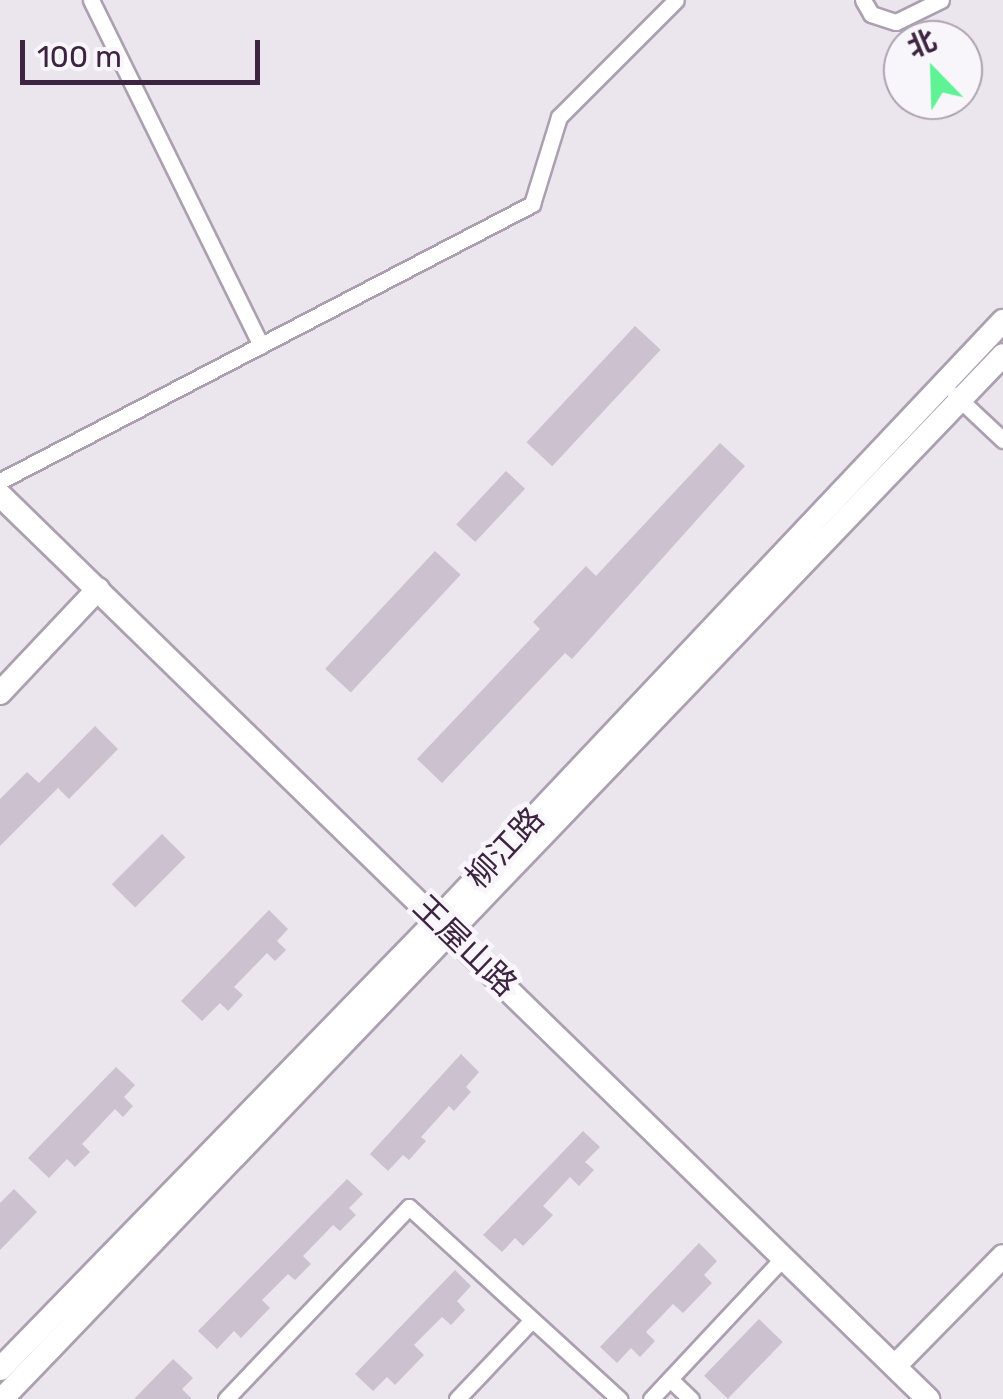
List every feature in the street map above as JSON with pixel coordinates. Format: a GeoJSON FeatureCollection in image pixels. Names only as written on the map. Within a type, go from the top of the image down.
{"type":"FeatureCollection","features":[{"type":"Feature","properties":{"kind":"street"},"geometry":{"type":"LineString","coordinates":[[91,0],[261,345]]}},
{"type":"Feature","properties":{"kind":"street"},"geometry":{"type":"LineString","coordinates":[[0,482],[532,204],[559,117],[676,0]]}},
{"type":"Feature","properties":{"kind":"street"},"geometry":{"type":"LineString","coordinates":[[863,0],[871,14],[896,22],[940,0]]}},
{"type":"Feature","properties":{"kind":"street","name":"柳江路"},"geometry":{"type":"LineString","coordinates":[[2,1399],[952,392],[1003,321]]}},
{"type":"Feature","properties":{"kind":"street","name":"柳江路"},"geometry":{"type":"LineString","coordinates":[[952,392],[1003,355]]}},
{"type":"Feature","properties":{"kind":"street"},"geometry":{"type":"LineString","coordinates":[[952,392],[1003,440]]}},
{"type":"Feature","properties":{"kind":"street","name":"王屋山路"},"geometry":{"type":"LineString","coordinates":[[0,495],[928,1399]]}},
{"type":"Feature","properties":{"kind":"street"},"geometry":{"type":"LineString","coordinates":[[0,694],[98,589]]}},
{"type":"Feature","properties":{"kind":"street","name":"柳江路"},"geometry":{"type":"LineString","coordinates":[[0,1370],[445,926]]}},
{"type":"Feature","properties":{"kind":"street"},"geometry":{"type":"LineString","coordinates":[[226,1399],[410,1207],[619,1399]]}},
{"type":"Feature","properties":{"kind":"street"},"geometry":{"type":"LineString","coordinates":[[652,1399],[785,1256]]}},
{"type":"Feature","properties":{"kind":"street"},"geometry":{"type":"LineString","coordinates":[[895,1366],[1003,1256]]}},
{"type":"Feature","properties":{"kind":"street"},"geometry":{"type":"LineString","coordinates":[[458,1399],[532,1320]]}},
{"type":"Feature","properties":{"kind":"street"},"geometry":{"type":"LineString","coordinates":[[670,1379],[691,1399]]}},
{"type":"Feature","properties":{"kind":"building"},"geometry":{"type":"Polygon","coordinates":[[[635,326],[661,350],[552,466],[527,442],[635,326]]]}},
{"type":"Feature","properties":{"kind":"building"},"geometry":{"type":"Polygon","coordinates":[[[720,443],[745,466],[572,659],[565,653],[442,783],[417,759],[540,629],[533,622],[586,566],[596,576],[720,443]]]}},
{"type":"Feature","properties":{"kind":"building"},"geometry":{"type":"Polygon","coordinates":[[[506,471],[525,489],[475,542],[456,524],[506,471]]]}},
{"type":"Feature","properties":{"kind":"building"},"geometry":{"type":"Polygon","coordinates":[[[435,551],[461,575],[351,693],[325,669],[435,551]]]}},
{"type":"Feature","properties":{"kind":"building"},"geometry":{"type":"Polygon","coordinates":[[[95,726],[118,749],[69,799],[58,788],[0,846],[0,799],[27,772],[39,783],[95,726]]]}},
{"type":"Feature","properties":{"kind":"building"},"geometry":{"type":"Polygon","coordinates":[[[162,834],[185,857],[135,908],[112,884],[162,834]]]}},
{"type":"Feature","properties":{"kind":"building"},"geometry":{"type":"Polygon","coordinates":[[[269,910],[288,929],[277,941],[286,950],[275,961],[267,953],[234,987],[243,995],[228,1011],[220,1003],[202,1021],[181,1001],[269,910]]]}},
{"type":"Feature","properties":{"kind":"building"},"geometry":{"type":"Polygon","coordinates":[[[461,1054],[479,1072],[466,1087],[471,1092],[454,1111],[449,1106],[421,1137],[426,1141],[409,1160],[403,1155],[388,1171],[370,1154],[461,1054]]]}},
{"type":"Feature","properties":{"kind":"building"},"geometry":{"type":"Polygon","coordinates":[[[116,1067],[135,1085],[124,1097],[133,1106],[123,1117],[115,1109],[82,1144],[90,1152],[75,1167],[67,1159],[49,1178],[28,1158],[116,1067]]]}},
{"type":"Feature","properties":{"kind":"building"},"geometry":{"type":"Polygon","coordinates":[[[583,1131],[600,1147],[585,1162],[594,1170],[579,1186],[570,1177],[543,1206],[553,1215],[523,1246],[515,1238],[502,1252],[483,1235],[583,1131]]]}},
{"type":"Feature","properties":{"kind":"building"},"geometry":{"type":"Polygon","coordinates":[[[347,1179],[363,1194],[349,1208],[356,1215],[340,1231],[333,1225],[303,1256],[311,1264],[295,1280],[288,1274],[262,1300],[270,1308],[241,1338],[234,1331],[217,1349],[198,1331],[347,1179]]]}},
{"type":"Feature","properties":{"kind":"building"},"geometry":{"type":"Polygon","coordinates":[[[14,1189],[37,1212],[0,1250],[0,1203],[14,1189]]]}},
{"type":"Feature","properties":{"kind":"building"},"geometry":{"type":"Polygon","coordinates":[[[699,1243],[717,1261],[704,1275],[712,1283],[683,1313],[673,1304],[646,1332],[655,1341],[640,1357],[631,1348],[617,1363],[600,1347],[699,1243]]]}},
{"type":"Feature","properties":{"kind":"building"},"geometry":{"type":"Polygon","coordinates":[[[455,1270],[471,1286],[457,1301],[465,1310],[451,1325],[442,1317],[414,1345],[424,1355],[395,1385],[387,1377],[373,1391],[355,1374],[455,1270]]]}},
{"type":"Feature","properties":{"kind":"building"},"geometry":{"type":"Polygon","coordinates":[[[759,1319],[783,1342],[728,1399],[704,1376],[759,1319]]]}},
{"type":"Feature","properties":{"kind":"building"},"geometry":{"type":"Polygon","coordinates":[[[173,1359],[193,1378],[182,1389],[192,1399],[134,1399],[173,1359]]]}}]}
